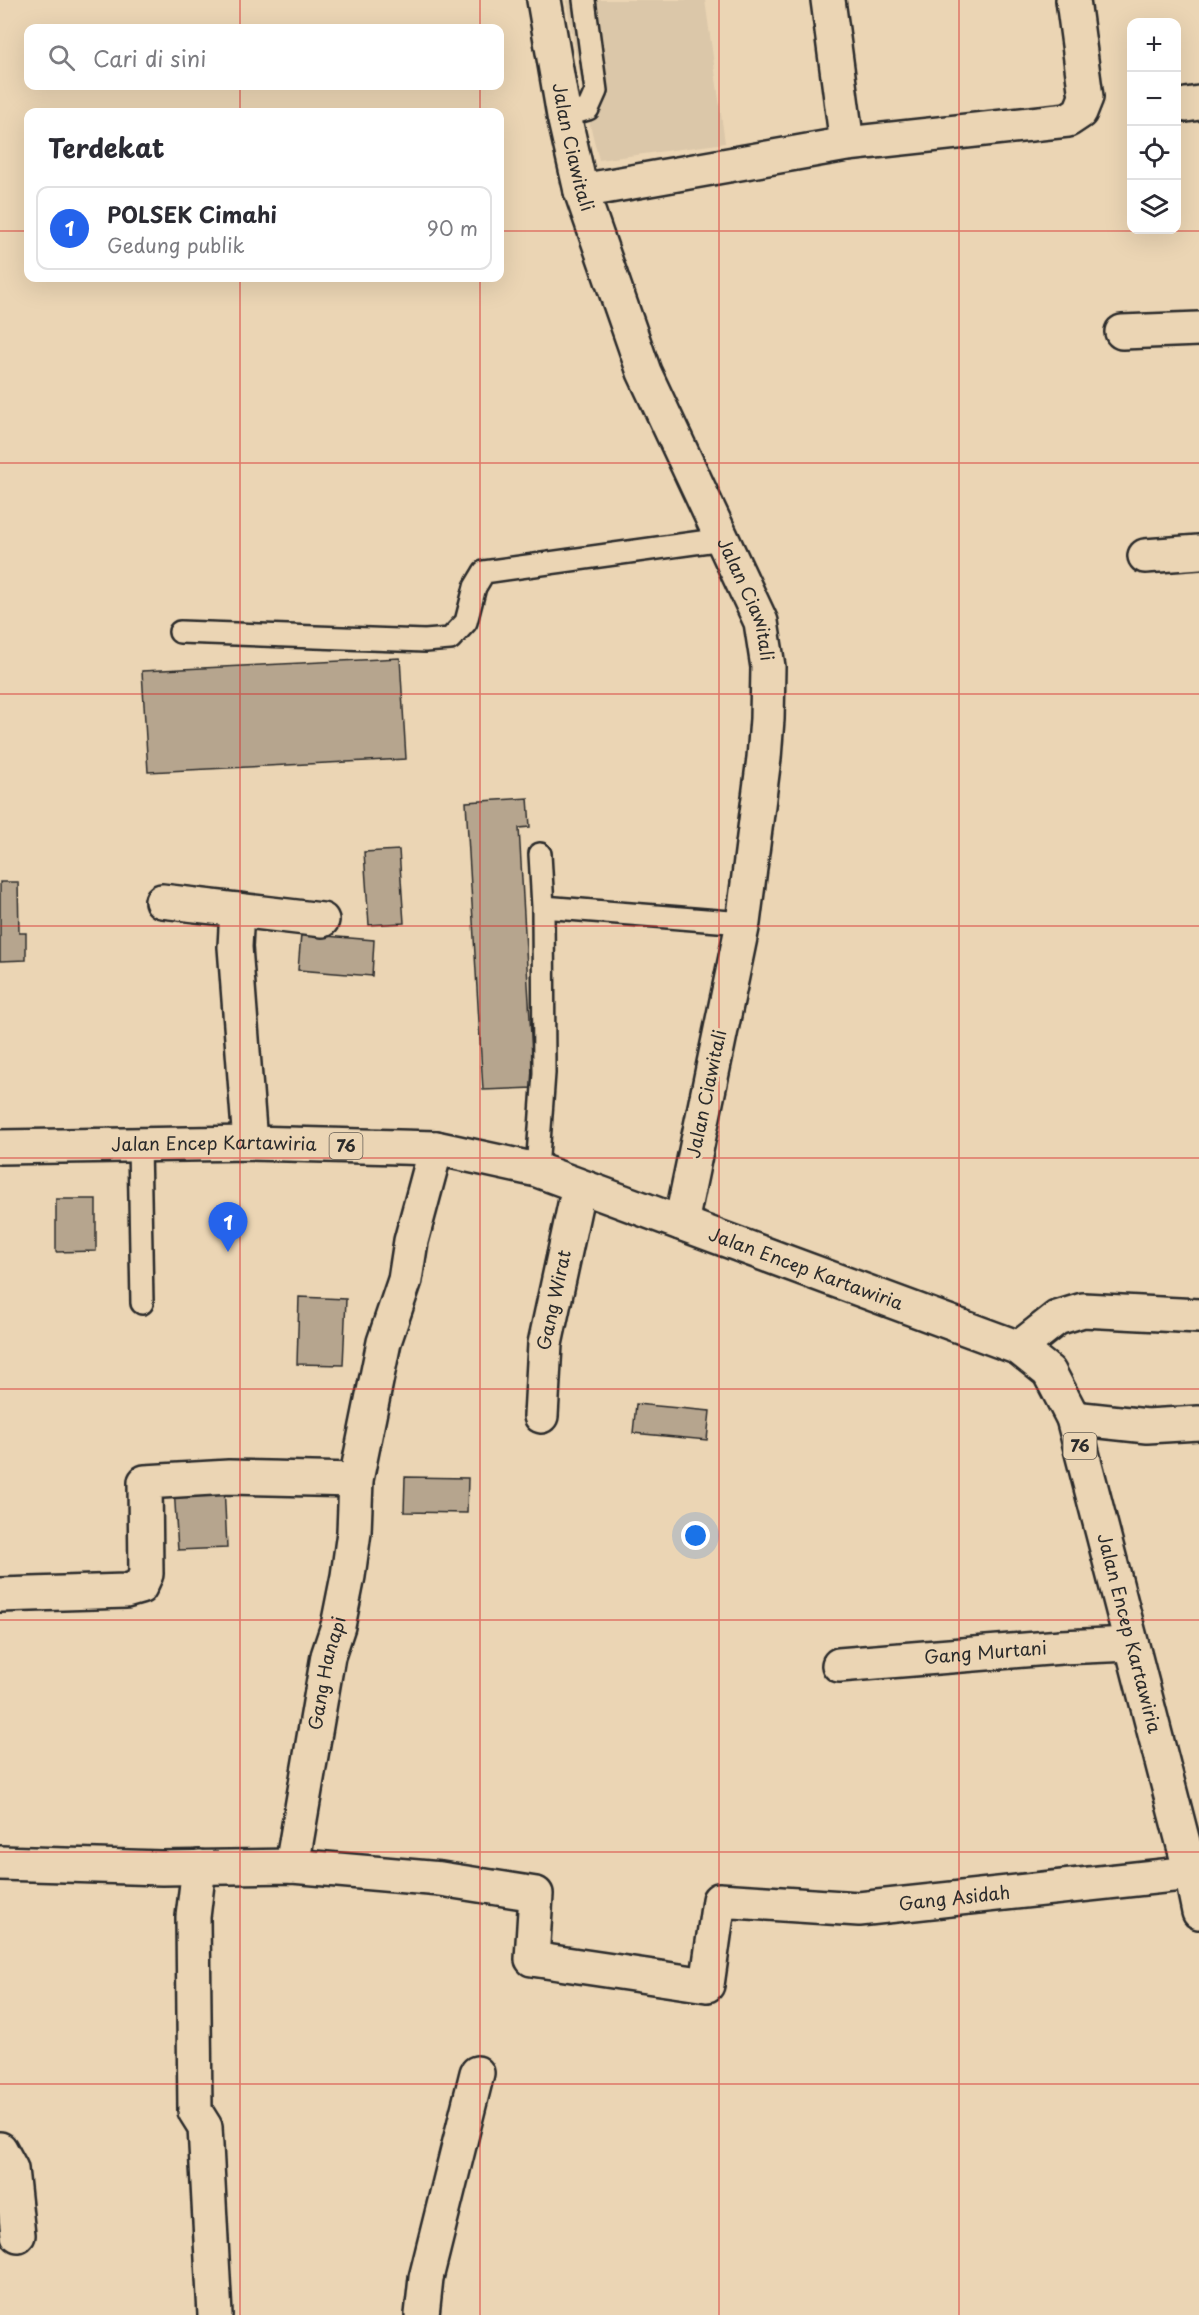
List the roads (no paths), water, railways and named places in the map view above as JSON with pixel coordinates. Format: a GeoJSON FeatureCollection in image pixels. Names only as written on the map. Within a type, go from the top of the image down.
{"type":"FeatureCollection","features":[{"type":"Feature","properties":{"kind":"street","name":"Jalan Ciawitali"},"geometry":{"type":"LineString","coordinates":[[544,0],[564,116],[581,191],[644,372],[761,622],[768,667],[764,758],[743,923],[681,1223]]}},
{"type":"Feature","properties":{"kind":"street"},"geometry":{"type":"LineString","coordinates":[[828,0],[847,144]]}},
{"type":"Feature","properties":{"kind":"street"},"geometry":{"type":"LineString","coordinates":[[581,191],[847,144],[1068,120],[1080,112],[1086,97],[1073,0]]}},
{"type":"Feature","properties":{"kind":"street"},"geometry":{"type":"LineString","coordinates":[[1122,332],[1199,329]]}},
{"type":"Feature","properties":{"kind":"street"},"geometry":{"type":"LineString","coordinates":[[1145,556],[1199,552]]}},
{"type":"Feature","properties":{"kind":"street"},"geometry":{"type":"LineString","coordinates":[[162,901],[322,920]]}},
{"type":"Feature","properties":{"kind":"street"},"geometry":{"type":"LineString","coordinates":[[237,910],[235,947],[250,1143]]}},
{"type":"Feature","properties":{"kind":"street","name":"Jalan Encep Kartawiria"},"geometry":{"type":"LineString","coordinates":[[0,1147],[250,1143],[435,1148],[537,1170],[1019,1348],[1049,1372],[1073,1418],[1191,1873],[1199,1912]]}},
{"type":"Feature","properties":{"kind":"street","name":"Gang Hanapi"},"geometry":{"type":"LineString","coordinates":[[291,1866],[328,1656],[338,1626],[348,1576],[354,1532],[356,1480],[384,1342],[405,1280],[411,1241],[435,1148]]}},
{"type":"Feature","properties":{"kind":"street","name":"Gang Wirat"},"geometry":{"type":"LineString","coordinates":[[541,1416],[545,1344],[579,1186]]}},
{"type":"Feature","properties":{"kind":"street"},"geometry":{"type":"LineString","coordinates":[[1019,1348],[1057,1318],[1083,1310],[1199,1316]]}},
{"type":"Feature","properties":{"kind":"street"},"geometry":{"type":"LineString","coordinates":[[1073,1418],[1147,1426],[1199,1423]]}},
{"type":"Feature","properties":{"kind":"street"},"geometry":{"type":"LineString","coordinates":[[0,1596],[126,1591],[140,1587],[146,1574],[145,1482],[229,1477],[356,1480]]}},
{"type":"Feature","properties":{"kind":"street","name":"Gang Murtani"},"geometry":{"type":"LineString","coordinates":[[839,1665],[1061,1647],[1131,1644]]}},
{"type":"Feature","properties":{"kind":"street"},"geometry":{"type":"LineString","coordinates":[[0,1863],[199,1867],[291,1866]]}},
{"type":"Feature","properties":{"kind":"street","name":"Gang Asidah"},"geometry":{"type":"LineString","coordinates":[[291,1866],[441,1879],[536,1894],[532,1959],[707,1985],[719,1900],[859,1909],[1191,1873]]}},
{"type":"Feature","properties":{"kind":"street"},"geometry":{"type":"LineString","coordinates":[[199,1867],[193,1917],[195,2111],[205,2127],[216,2315]]}},
{"type":"Feature","properties":{"kind":"street"},"geometry":{"type":"LineString","coordinates":[[422,2315],[426,2278],[477,2073]]}},
{"type":"Feature","properties":{"kind":"street"},"geometry":{"type":"LineString","coordinates":[[0,2149],[11,2169],[18,2235]]}},
{"type":"Feature","properties":{"kind":"lane"},"geometry":{"type":"LineString","coordinates":[[564,116],[588,109],[596,91],[584,0]]}},
{"type":"Feature","properties":{"kind":"lane"},"geometry":{"type":"LineString","coordinates":[[180,633],[426,641],[450,639],[466,622],[475,587],[484,572],[723,539]]}},
{"type":"Feature","properties":{"kind":"lane"},"geometry":{"type":"LineString","coordinates":[[537,1170],[544,1073],[543,907],[540,854]]}},
{"type":"Feature","properties":{"kind":"lane"},"geometry":{"type":"LineString","coordinates":[[543,907],[743,923]]}},
{"type":"Feature","properties":{"kind":"lane"},"geometry":{"type":"LineString","coordinates":[[139,1144],[142,1303]]}},
{"type":"Feature","properties":{"kind":"place","name":"POLSEK Cimahi"},"geometry":{"type":"Point","coordinates":[228,1252]}}]}
